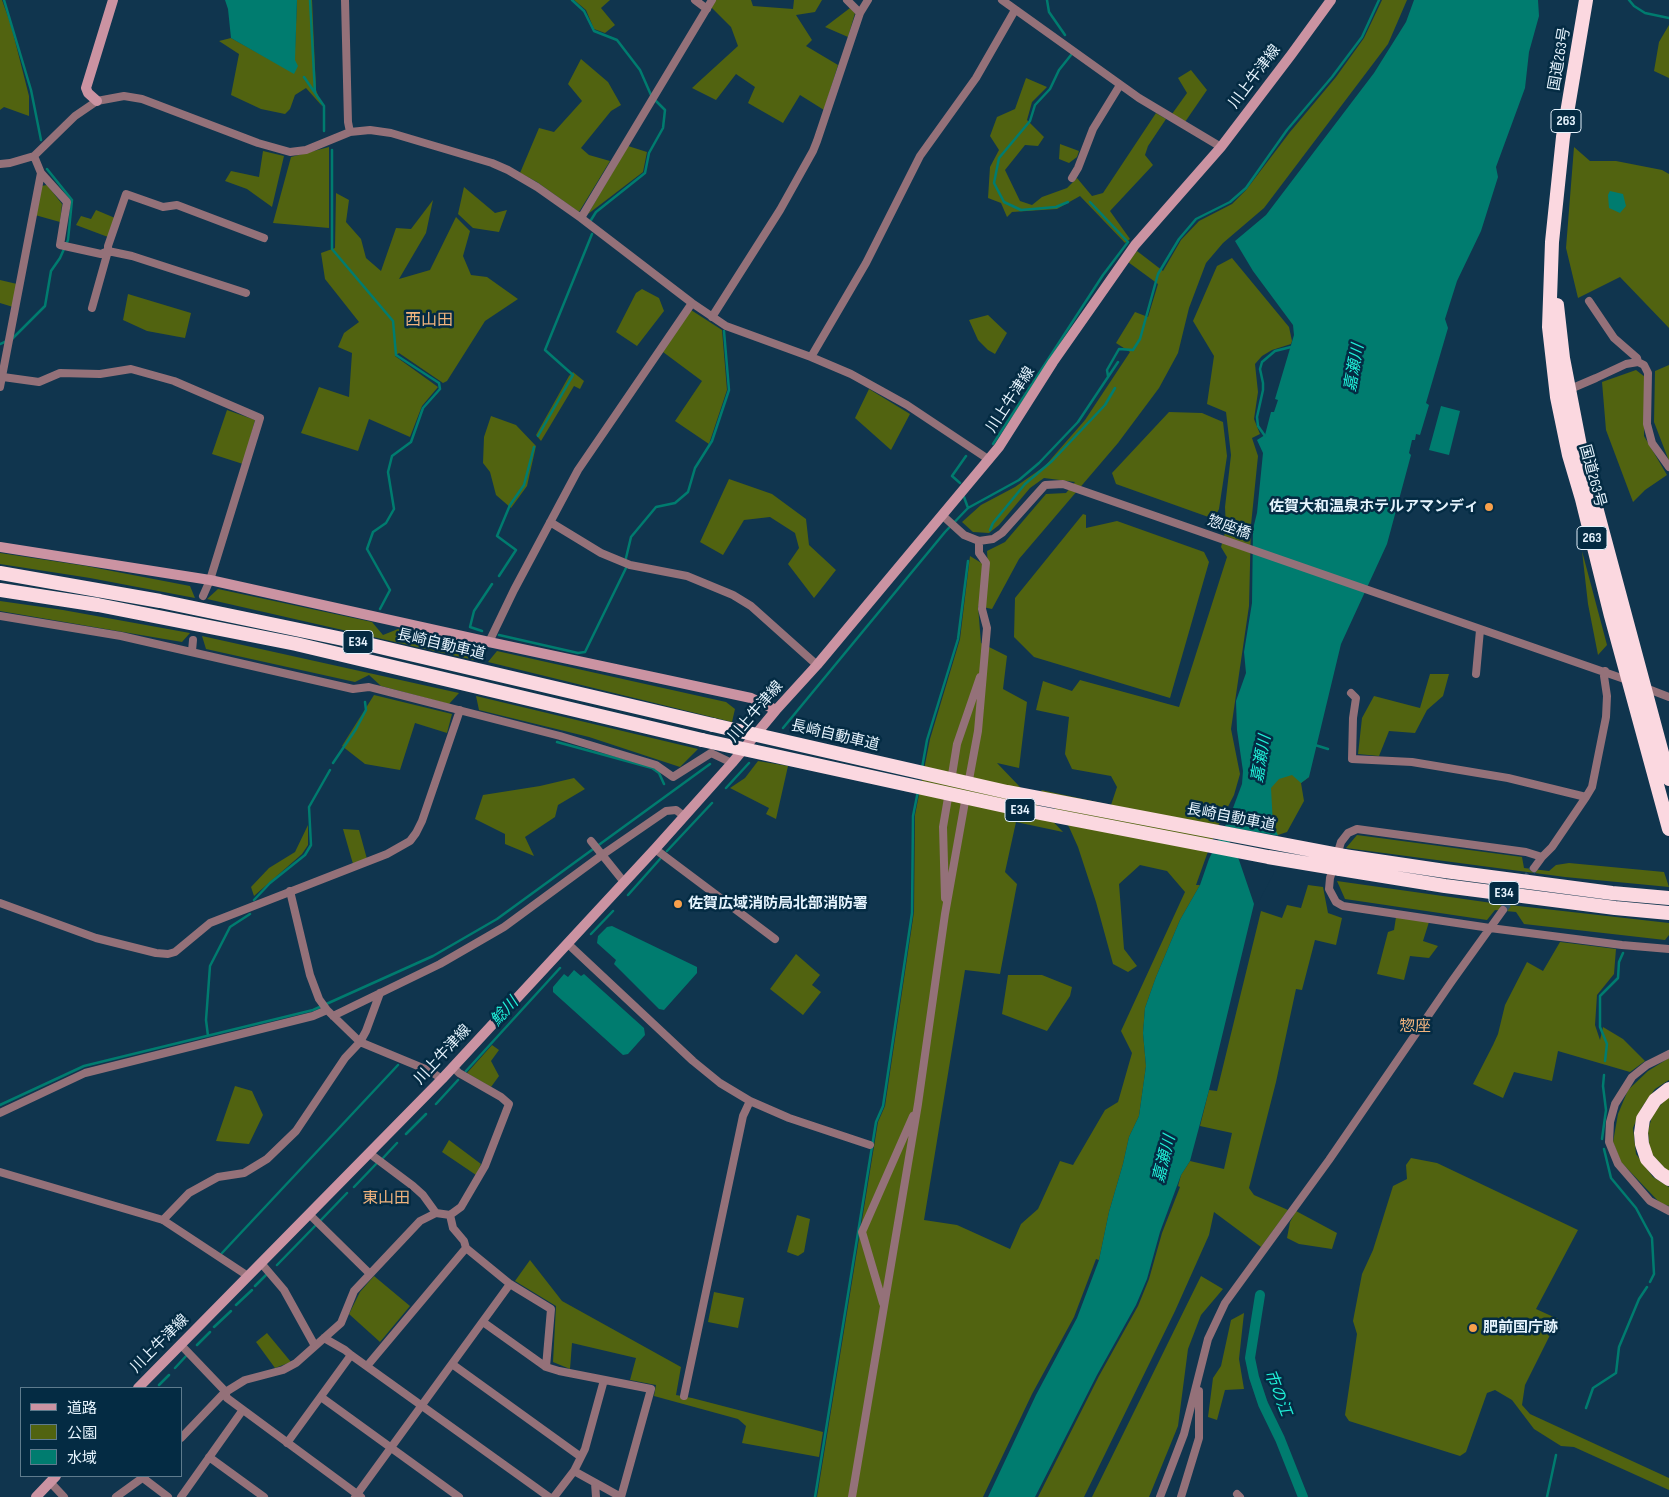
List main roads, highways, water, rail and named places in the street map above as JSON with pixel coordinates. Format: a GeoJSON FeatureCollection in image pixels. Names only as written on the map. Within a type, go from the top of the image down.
{"type":"FeatureCollection","features":[{"type":"Feature","properties":{"kind":"highway","name":"国道263号"},"geometry":{"type":"LineString","coordinates":[[1586,0],[1563,137],[1552,242],[1549,327],[1558,397],[1569,455],[1669,829]]}},
{"type":"Feature","properties":{"kind":"highway","name":"国道263号"},"geometry":{"type":"LineString","coordinates":[[1552,242],[1562,358],[1583,456],[1645,688],[1664,743],[1669,779]]}},
{"type":"Feature","properties":{"kind":"highway","name":"長崎自動車道"},"geometry":{"type":"LineString","coordinates":[[0,573],[170,603],[367,644],[1006,792],[1344,856],[1465,874],[1668,898]]}},
{"type":"Feature","properties":{"kind":"highway","name":"長崎自動車道"},"geometry":{"type":"LineString","coordinates":[[0,590],[98,605],[296,644],[702,740],[1014,808],[1249,854],[1445,886],[1669,913]]}},
{"type":"Feature","properties":{"kind":"highway"},"geometry":{"type":"LineString","coordinates":[[1669,1089],[1654,1100],[1643,1119],[1641,1133],[1647,1159],[1669,1179]]}},
{"type":"Feature","properties":{"kind":"main road"},"geometry":{"type":"LineString","coordinates":[[97,101],[88,93],[86,88],[113,0]]}},
{"type":"Feature","properties":{"kind":"main road","name":"川上牛津線"},"geometry":{"type":"LineString","coordinates":[[139,1387],[442,1079],[684,816],[817,665],[944,517],[999,447],[1053,362],[1135,245],[1221,147],[1331,0]]}},
{"type":"Feature","properties":{"kind":"main road"},"geometry":{"type":"LineString","coordinates":[[0,547],[210,580],[751,698],[776,710]]}},
{"type":"Feature","properties":{"kind":"main road"},"geometry":{"type":"LineString","coordinates":[[36,1497],[53,1479]]}},
{"type":"Feature","properties":{"kind":"water"},"geometry":{"type":"Polygon","coordinates":[[[225,0],[297,0],[295,60],[298,66],[294,74],[231,38],[228,9],[225,0]]]}},
{"type":"Feature","properties":{"kind":"water","name":"嘉瀬川"},"geometry":{"type":"Polygon","coordinates":[[[1414,0],[1538,0],[1539,16],[1529,52],[1525,88],[1496,167],[1498,177],[1481,231],[1457,281],[1445,319],[1448,328],[1426,403],[1429,405],[1420,435],[1416,434],[1415,440],[1412,440],[1409,453],[1411,455],[1387,544],[1341,644],[1309,777],[1301,783],[1292,775],[1279,779],[1271,788],[1273,825],[1278,835],[1271,874],[1254,904],[1190,1161],[1181,1175],[1160,1232],[1147,1279],[1136,1305],[1097,1375],[1035,1497],[988,1497],[1036,1395],[1077,1318],[1099,1260],[1109,1212],[1129,1137],[1139,1116],[1146,1066],[1143,1033],[1145,1008],[1180,920],[1200,885],[1209,859],[1230,816],[1242,784],[1243,771],[1237,730],[1236,701],[1246,673],[1244,652],[1252,603],[1253,529],[1257,513],[1263,453],[1257,440],[1265,435],[1271,412],[1274,412],[1278,400],[1275,399],[1294,335],[1293,325],[1253,271],[1235,241],[1266,215],[1374,73],[1406,22],[1414,0]]]}},
{"type":"Feature","properties":{"kind":"water"},"geometry":{"type":"Polygon","coordinates":[[[1610,191],[1623,194],[1626,206],[1620,213],[1609,208],[1608,195],[1610,191]]]}},
{"type":"Feature","properties":{"kind":"water"},"geometry":{"type":"Polygon","coordinates":[[[1441,406],[1460,411],[1449,455],[1429,450],[1441,406]]]}},
{"type":"Feature","properties":{"kind":"water"},"geometry":{"type":"Polygon","coordinates":[[[612,926],[697,967],[697,973],[664,1010],[659,1009],[614,964],[616,960],[597,943],[598,936],[607,927],[612,926]]]}},
{"type":"Feature","properties":{"kind":"water"},"geometry":{"type":"Polygon","coordinates":[[[574,970],[581,976],[584,974],[644,1028],[645,1035],[628,1054],[623,1055],[553,992],[553,987],[564,974],[568,977],[574,970]]]}},
{"type":"Feature","properties":{"kind":"waterway"},"geometry":{"type":"LineString","coordinates":[[4,0],[31,90],[41,140]]}},
{"type":"Feature","properties":{"kind":"waterway"},"geometry":{"type":"LineString","coordinates":[[310,0],[315,93]]}},
{"type":"Feature","properties":{"kind":"waterway"},"geometry":{"type":"LineString","coordinates":[[572,0],[584,11],[594,31],[617,40],[640,70],[651,95]]}},
{"type":"Feature","properties":{"kind":"waterway"},"geometry":{"type":"LineString","coordinates":[[1047,0],[1049,12],[1065,35]]}},
{"type":"Feature","properties":{"kind":"waterway"},"geometry":{"type":"LineString","coordinates":[[1108,376],[1107,370],[1119,349],[1133,350],[1140,339],[1158,274],[1179,239],[1196,219],[1230,202],[1246,188],[1287,130],[1332,77],[1362,37],[1379,0]]}},
{"type":"Feature","properties":{"kind":"waterway"},"geometry":{"type":"LineString","coordinates":[[1629,0],[1634,6],[1645,13],[1669,18]]}},
{"type":"Feature","properties":{"kind":"waterway"},"geometry":{"type":"LineString","coordinates":[[1068,202],[1056,207],[1021,210],[1004,202],[994,183],[999,158],[1030,121],[1035,105],[1050,89],[1059,70],[1071,55]]}},
{"type":"Feature","properties":{"kind":"waterway"},"geometry":{"type":"LineString","coordinates":[[304,77],[324,106],[324,131]]}},
{"type":"Feature","properties":{"kind":"waterway"},"geometry":{"type":"LineString","coordinates":[[591,220],[596,212],[645,173],[649,153],[663,128],[665,110],[656,101]]}},
{"type":"Feature","properties":{"kind":"waterway"},"geometry":{"type":"LineString","coordinates":[[332,150],[332,249],[393,321],[396,355],[439,383],[440,389],[423,408],[411,442],[392,456],[388,472],[394,509],[386,523],[373,532],[367,549],[390,590],[380,609]]}},
{"type":"Feature","properties":{"kind":"waterway"},"geometry":{"type":"LineString","coordinates":[[12,339],[45,306],[51,271],[60,258],[68,240],[72,200],[47,169]]}},
{"type":"Feature","properties":{"kind":"waterway"},"geometry":{"type":"LineString","coordinates":[[993,444],[1103,275],[1128,242],[1090,202]]}},
{"type":"Feature","properties":{"kind":"waterway"},"geometry":{"type":"LineString","coordinates":[[538,436],[573,375],[545,350],[592,234]]}},
{"type":"Feature","properties":{"kind":"waterway"},"geometry":{"type":"LineString","coordinates":[[626,558],[631,537],[656,507],[675,503],[688,492],[695,468],[712,441],[729,390],[724,331]]}},
{"type":"Feature","properties":{"kind":"waterway"},"geometry":{"type":"LineString","coordinates":[[0,344],[7,341]]}},
{"type":"Feature","properties":{"kind":"waterway"},"geometry":{"type":"LineString","coordinates":[[1265,436],[1258,426],[1257,417],[1263,390],[1260,369],[1262,362],[1275,351],[1291,347]]}},
{"type":"Feature","properties":{"kind":"waterway"},"geometry":{"type":"LineString","coordinates":[[783,728],[945,532],[968,508],[1019,480],[1039,463],[1078,422],[1118,362]]}},
{"type":"Feature","properties":{"kind":"waterway"},"geometry":{"type":"LineString","coordinates":[[990,530],[993,523],[1025,484],[1052,461],[1105,405],[1115,388]]}},
{"type":"Feature","properties":{"kind":"waterway"},"geometry":{"type":"LineString","coordinates":[[499,576],[516,550],[497,536],[510,505],[524,485],[534,447]]}},
{"type":"Feature","properties":{"kind":"waterway"},"geometry":{"type":"LineString","coordinates":[[960,483],[952,476],[966,456]]}},
{"type":"Feature","properties":{"kind":"waterway"},"geometry":{"type":"LineString","coordinates":[[964,497],[968,508]]}},
{"type":"Feature","properties":{"kind":"waterway"},"geometry":{"type":"LineString","coordinates":[[922,768],[927,740],[958,639],[968,561]]}},
{"type":"Feature","properties":{"kind":"waterway"},"geometry":{"type":"LineString","coordinates":[[499,635],[578,653],[585,652],[626,568]]}},
{"type":"Feature","properties":{"kind":"waterway"},"geometry":{"type":"LineString","coordinates":[[482,631],[470,627],[474,611],[492,584]]}},
{"type":"Feature","properties":{"kind":"waterway"},"geometry":{"type":"LineString","coordinates":[[333,763],[356,729],[366,710],[365,702]]}},
{"type":"Feature","properties":{"kind":"waterway"},"geometry":{"type":"LineString","coordinates":[[557,742],[652,768],[659,773],[664,784]]}},
{"type":"Feature","properties":{"kind":"waterway"},"geometry":{"type":"LineString","coordinates":[[1315,745],[1328,749]]}},
{"type":"Feature","properties":{"kind":"waterway","name":"鯰川"},"geometry":{"type":"LineString","coordinates":[[726,788],[749,763]]}},
{"type":"Feature","properties":{"kind":"waterway"},"geometry":{"type":"LineString","coordinates":[[0,1105],[84,1066],[313,1010],[433,956],[497,919],[710,764]]}},
{"type":"Feature","properties":{"kind":"waterway"},"geometry":{"type":"LineString","coordinates":[[254,900],[270,883],[305,855],[311,845],[309,807],[330,770]]}},
{"type":"Feature","properties":{"kind":"waterway"},"geometry":{"type":"LineString","coordinates":[[815,1497],[876,1122],[883,1106],[912,913],[913,816],[918,791]]}},
{"type":"Feature","properties":{"kind":"waterway","name":"鯰川"},"geometry":{"type":"LineString","coordinates":[[667,851],[712,803]]}},
{"type":"Feature","properties":{"kind":"waterway","name":"鯰川"},"geometry":{"type":"LineString","coordinates":[[628,895],[660,859]]}},
{"type":"Feature","properties":{"kind":"waterway","name":"鯰川"},"geometry":{"type":"LineString","coordinates":[[591,934],[613,911]]}},
{"type":"Feature","properties":{"kind":"waterway"},"geometry":{"type":"LineString","coordinates":[[208,1036],[206,1020],[210,966],[230,927],[250,914]]}},
{"type":"Feature","properties":{"kind":"waterway"},"geometry":{"type":"LineString","coordinates":[[1605,1061],[1607,1044],[1600,1027],[1600,996],[1618,978],[1619,962],[1623,953]]}},
{"type":"Feature","properties":{"kind":"waterway","name":"鯰川"},"geometry":{"type":"LineString","coordinates":[[466,1071],[560,968]]}},
{"type":"Feature","properties":{"kind":"waterway"},"geometry":{"type":"LineString","coordinates":[[222,1253],[398,1065]]}},
{"type":"Feature","properties":{"kind":"waterway"},"geometry":{"type":"LineString","coordinates":[[1602,1139],[1606,1110],[1603,1086],[1604,1075]]}},
{"type":"Feature","properties":{"kind":"waterway","name":"鯰川"},"geometry":{"type":"LineString","coordinates":[[436,1104],[458,1080]]}},
{"type":"Feature","properties":{"kind":"waterway","name":"鯰川"},"geometry":{"type":"LineString","coordinates":[[406,1134],[426,1114]]}},
{"type":"Feature","properties":{"kind":"waterway","name":"鯰川"},"geometry":{"type":"LineString","coordinates":[[383,1158],[397,1143]]}},
{"type":"Feature","properties":{"kind":"waterway"},"geometry":{"type":"LineString","coordinates":[[1604,1149],[1611,1178],[1636,1208],[1652,1238],[1654,1274],[1650,1282]]}},
{"type":"Feature","properties":{"kind":"waterway","name":"鯰川"},"geometry":{"type":"LineString","coordinates":[[354,1187],[377,1163]]}},
{"type":"Feature","properties":{"kind":"waterway","name":"鯰川"},"geometry":{"type":"LineString","coordinates":[[321,1220],[347,1193]]}},
{"type":"Feature","properties":{"kind":"waterway","name":"鯰川"},"geometry":{"type":"LineString","coordinates":[[277,1265],[315,1226]]}},
{"type":"Feature","properties":{"kind":"waterway","name":"鯰川"},"geometry":{"type":"LineString","coordinates":[[255,1286],[267,1274]]}},
{"type":"Feature","properties":{"kind":"waterway"},"geometry":{"type":"LineString","coordinates":[[1586,1408],[1593,1388],[1616,1373],[1619,1347],[1639,1299],[1647,1287]]}},
{"type":"Feature","properties":{"kind":"waterway","name":"鯰川"},"geometry":{"type":"LineString","coordinates":[[236,1305],[252,1290]]}},
{"type":"Feature","properties":{"kind":"waterway","name":"市の江"},"geometry":{"type":"LineString","coordinates":[[1260,1295],[1250,1358],[1254,1377],[1263,1404],[1280,1439],[1303,1497]]}},
{"type":"Feature","properties":{"kind":"waterway","name":"鯰川"},"geometry":{"type":"LineString","coordinates":[[214,1327],[231,1311]]}},
{"type":"Feature","properties":{"kind":"waterway","name":"鯰川"},"geometry":{"type":"LineString","coordinates":[[197,1345],[210,1332]]}},
{"type":"Feature","properties":{"kind":"waterway","name":"鯰川"},"geometry":{"type":"LineString","coordinates":[[175,1368],[187,1355]]}},
{"type":"Feature","properties":{"kind":"waterway","name":"鯰川"},"geometry":{"type":"LineString","coordinates":[[159,1385],[169,1375]]}},
{"type":"Feature","properties":{"kind":"waterway"},"geometry":{"type":"LineString","coordinates":[[1547,1497],[1556,1455]]}},
{"type":"Feature","properties":{"kind":"tunnel"},"geometry":{"type":"LineString","coordinates":[[1503,910],[1534,868]]}},
{"type":"Feature","properties":{"kind":"place","name":"佐賀大和温泉ホテルアマンディ"},"geometry":{"type":"Point","coordinates":[1489,507]}},
{"type":"Feature","properties":{"kind":"place","name":"佐賀広域消防局北部消防署"},"geometry":{"type":"Point","coordinates":[678,904]}},
{"type":"Feature","properties":{"kind":"place","name":"肥前国庁跡"},"geometry":{"type":"Point","coordinates":[1473,1328]}},
{"type":"Feature","properties":{"kind":"district","name":"西山田"},"geometry":{"type":"Point","coordinates":[429,321]}},
{"type":"Feature","properties":{"kind":"district","name":"惣座"},"geometry":{"type":"Point","coordinates":[1415,1027]}},
{"type":"Feature","properties":{"kind":"district","name":"東山田"},"geometry":{"type":"Point","coordinates":[386,1199]}}]}
